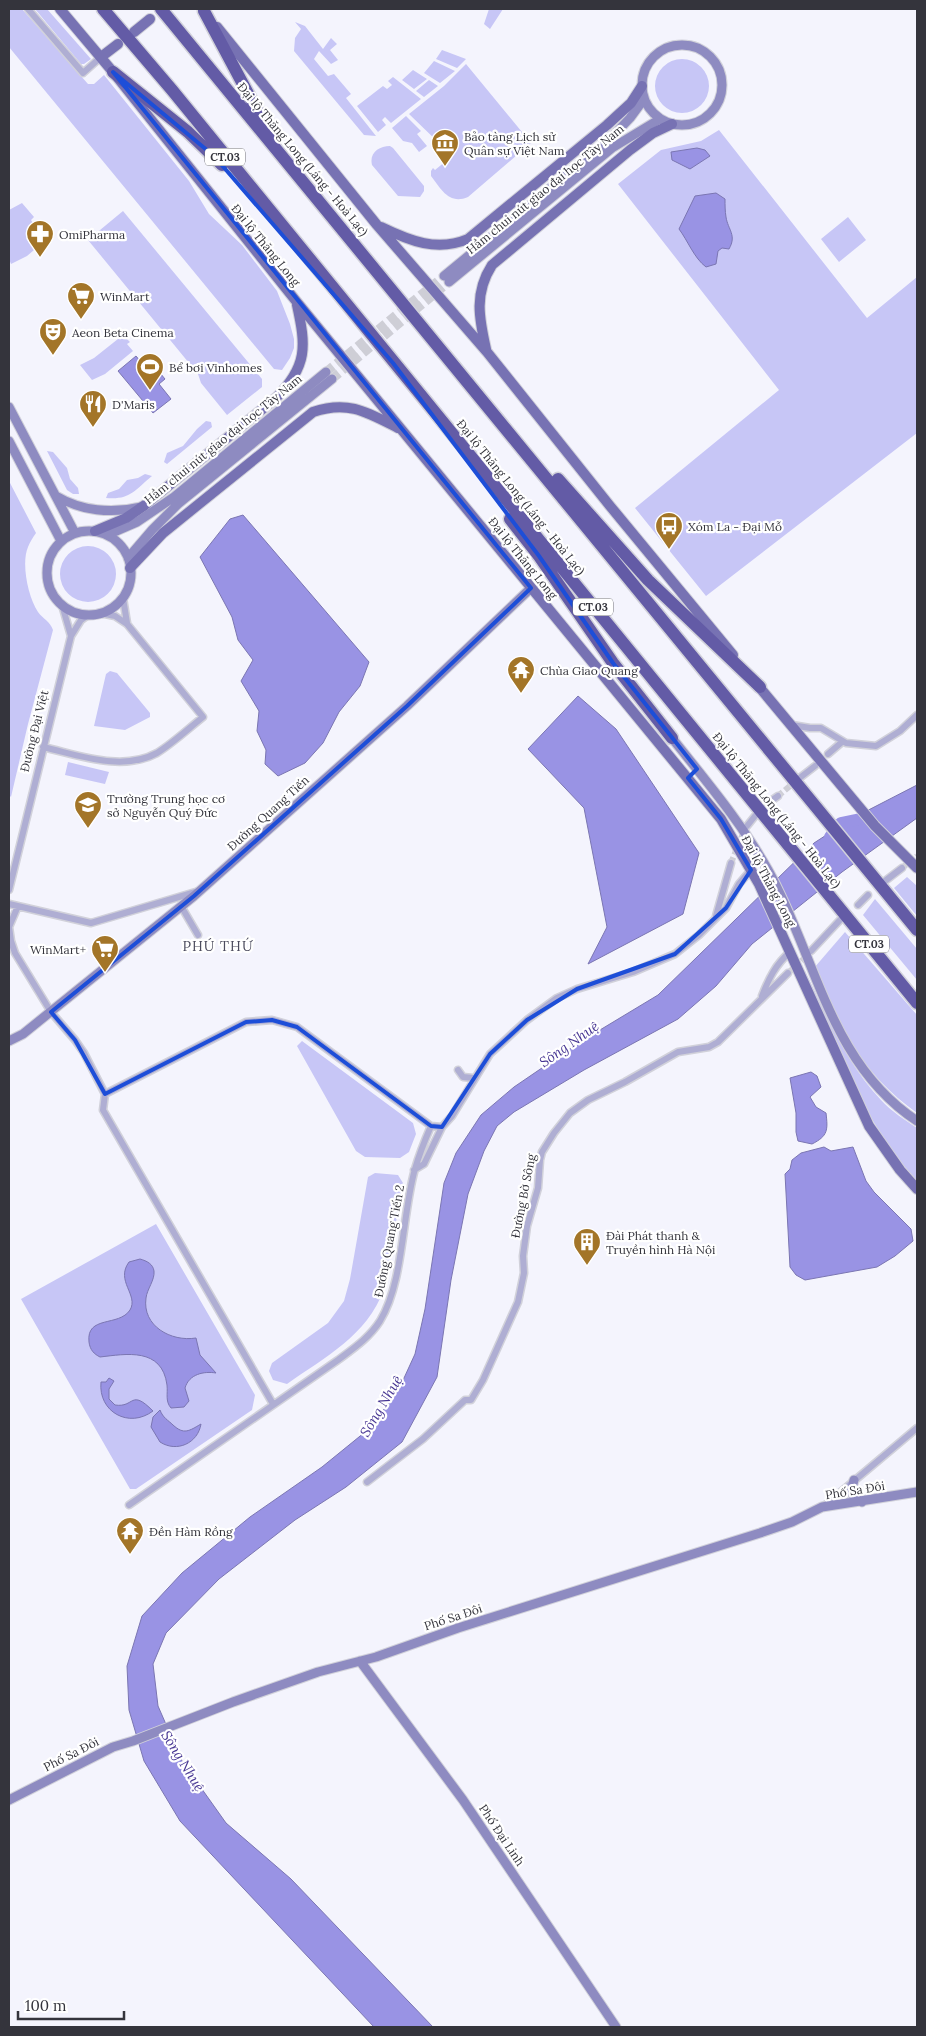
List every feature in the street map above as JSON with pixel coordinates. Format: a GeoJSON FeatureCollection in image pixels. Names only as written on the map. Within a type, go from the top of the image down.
{"type":"FeatureCollection","features":[{"type":"Feature","properties":{"kind":"highway","name":"Đại lộ Thăng Long (Láng - Hoà Lạc)"},"geometry":{"type":"LineString","coordinates":[[103,9],[172,90],[917,1003]]}},
{"type":"Feature","properties":{"kind":"highway","name":"Đại lộ Thăng Long (Láng - Hoà Lạc)"},"geometry":{"type":"LineString","coordinates":[[161,9],[917,930]]}},
{"type":"Feature","properties":{"kind":"highway"},"geometry":{"type":"LineString","coordinates":[[203,10],[253,103],[278,142],[320,192],[351,239]]}},
{"type":"Feature","properties":{"kind":"highway"},"geometry":{"type":"LineString","coordinates":[[114,72],[214,156],[313,274],[346,305]]}},
{"type":"Feature","properties":{"kind":"highway"},"geometry":{"type":"LineString","coordinates":[[444,353],[483,390],[540,460],[648,580],[760,687]]}},
{"type":"Feature","properties":{"kind":"highway"},"geometry":{"type":"LineString","coordinates":[[393,363],[539,556],[613,663],[672,738]]}},
{"type":"Feature","properties":{"kind":"main road","name":"Đại lộ Thăng Long"},"geometry":{"type":"LineString","coordinates":[[60,9],[114,72],[296,301],[721,820],[759,884],[869,1126],[900,1170],[917,1189]]}},
{"type":"Feature","properties":{"kind":"main road"},"geometry":{"type":"LineString","coordinates":[[203,10],[378,225],[487,352],[610,506],[859,807],[917,868]]}},
{"type":"Feature","properties":{"kind":"main road"},"geometry":{"type":"LineString","coordinates":[[134,32],[150,19]]}},
{"type":"Feature","properties":{"kind":"main road"},"geometry":{"type":"LineString","coordinates":[[101,57],[118,44]]}},
{"type":"Feature","properties":{"kind":"main road"},"geometry":{"type":"LineString","coordinates":[[378,225],[406,238],[428,245],[450,245],[468,238],[607,125],[631,103],[642,86]]}},
{"type":"Feature","properties":{"kind":"main road"},"geometry":{"type":"LineString","coordinates":[[487,352],[479,311],[483,280],[492,265],[630,150],[672,124]]}},
{"type":"Feature","properties":{"kind":"main road"},"geometry":{"type":"LineString","coordinates":[[95,531],[126,518],[145,505],[276,398],[289,385],[299,367],[303,354],[302,328],[296,301]]}},
{"type":"Feature","properties":{"kind":"main road"},"geometry":{"type":"LineString","coordinates":[[129,563],[163,533],[313,412],[339,406],[352,408],[367,412],[402,430]]}},
{"type":"Feature","properties":{"kind":"main road"},"geometry":{"type":"LineString","coordinates":[[603,674],[672,738]]}},
{"type":"Feature","properties":{"kind":"street"},"geometry":{"type":"LineString","coordinates":[[28,9],[83,73],[101,57]]}},
{"type":"Feature","properties":{"kind":"street"},"geometry":{"type":"LineString","coordinates":[[684,45],[697,48],[709,55],[717,66],[721,78],[722,92],[718,104],[710,115],[698,122],[686,125],[672,124],[660,119],[650,110],[644,99],[642,86],[646,67],[659,52],[671,46],[684,45]]}},
{"type":"Feature","properties":{"kind":"street","name":"Hầm chui nút giao đại học Tây Nam"},"geometry":{"type":"LineString","coordinates":[[644,99],[630,118],[610,139],[446,279],[610,150],[660,119]]}},
{"type":"Feature","properties":{"kind":"street","name":"Hầm chui nút giao đại học Tây Nam"},"geometry":{"type":"LineString","coordinates":[[107,535],[137,522],[174,497],[329,375],[178,504],[152,530],[129,563]]}},
{"type":"Feature","properties":{"kind":"street"},"geometry":{"type":"LineString","coordinates":[[9,407],[75,533]]}},
{"type":"Feature","properties":{"kind":"street"},"geometry":{"type":"LineString","coordinates":[[9,441],[61,541]]}},
{"type":"Feature","properties":{"kind":"street"},"geometry":{"type":"LineString","coordinates":[[56,496],[70,504],[96,510],[122,512],[145,505]]}},
{"type":"Feature","properties":{"kind":"street"},"geometry":{"type":"LineString","coordinates":[[95,531],[107,535],[123,549],[129,563],[130,581],[123,598],[115,606],[100,613],[88,615],[76,613],[62,605],[50,590],[47,577],[52,551],[61,541],[75,533],[95,531]]}},
{"type":"Feature","properties":{"kind":"street","name":"Đường Quang Tiến"},"geometry":{"type":"LineString","coordinates":[[9,1042],[20,1036],[200,891],[407,706],[531,588]]}},
{"type":"Feature","properties":{"kind":"street"},"geometry":{"type":"LineString","coordinates":[[123,598],[127,624]]}},
{"type":"Feature","properties":{"kind":"street"},"geometry":{"type":"LineString","coordinates":[[62,605],[71,636]]}},
{"type":"Feature","properties":{"kind":"street"},"geometry":{"type":"LineString","coordinates":[[43,747],[115,762],[132,760],[156,753],[203,718],[127,624],[116,616],[100,613]]}},
{"type":"Feature","properties":{"kind":"street","name":"Đường Đại Việt"},"geometry":{"type":"LineString","coordinates":[[9,890],[71,636],[82,620],[88,615]]}},
{"type":"Feature","properties":{"kind":"street"},"geometry":{"type":"LineString","coordinates":[[790,724],[821,728],[838,737],[842,742],[876,746],[900,731],[917,715]]}},
{"type":"Feature","properties":{"kind":"street","name":"Đại lộ Thăng Long"},"geometry":{"type":"LineString","coordinates":[[672,738],[736,818],[768,872],[846,1045],[875,1086],[899,1109],[917,1120]]}},
{"type":"Feature","properties":{"kind":"street"},"geometry":{"type":"LineString","coordinates":[[828,754],[842,742]]}},
{"type":"Feature","properties":{"kind":"street"},"geometry":{"type":"LineString","coordinates":[[797,780],[816,766]]}},
{"type":"Feature","properties":{"kind":"street"},"geometry":{"type":"LineString","coordinates":[[768,803],[778,796]]}},
{"type":"Feature","properties":{"kind":"street"},"geometry":{"type":"LineString","coordinates":[[747,826],[755,816]]}},
{"type":"Feature","properties":{"kind":"street"},"geometry":{"type":"LineString","coordinates":[[716,917],[731,863]]}},
{"type":"Feature","properties":{"kind":"street"},"geometry":{"type":"LineString","coordinates":[[885,881],[902,868]]}},
{"type":"Feature","properties":{"kind":"street","name":"Đường Quang Tiến 2"},"geometry":{"type":"LineString","coordinates":[[129,1505],[364,1341],[380,1320],[388,1304],[414,1170],[424,1164],[442,1127],[452,1116],[473,1078],[490,1054],[527,1020],[557,998],[577,989],[633,972],[675,954],[699,935],[726,908],[751,870]]}},
{"type":"Feature","properties":{"kind":"street"},"geometry":{"type":"LineString","coordinates":[[9,904],[91,923],[200,891]]}},
{"type":"Feature","properties":{"kind":"street"},"geometry":{"type":"LineString","coordinates":[[858,905],[868,895]]}},
{"type":"Feature","properties":{"kind":"street"},"geometry":{"type":"LineString","coordinates":[[18,906],[10,927],[11,941],[15,953],[50,1012],[75,1040],[105,1094],[103,1110],[273,1404]]}},
{"type":"Feature","properties":{"kind":"street"},"geometry":{"type":"LineString","coordinates":[[181,906],[198,935]]}},
{"type":"Feature","properties":{"kind":"street"},"geometry":{"type":"LineString","coordinates":[[811,951],[840,920]]}},
{"type":"Feature","properties":{"kind":"street","name":"Đường Bờ Sông"},"geometry":{"type":"LineString","coordinates":[[367,1482],[424,1439],[464,1400],[471,1400],[484,1380],[518,1302],[524,1273],[523,1256],[526,1233],[538,1188],[542,1152],[565,1118],[588,1100],[625,1082],[671,1055],[686,1050],[709,1047],[718,1042],[762,997],[769,977],[790,952]]}},
{"type":"Feature","properties":{"kind":"street"},"geometry":{"type":"LineString","coordinates":[[762,997],[788,973]]}},
{"type":"Feature","properties":{"kind":"street"},"geometry":{"type":"LineString","coordinates":[[105,1094],[246,1022],[272,1020],[297,1027],[430,1126],[442,1127]]}},
{"type":"Feature","properties":{"kind":"street"},"geometry":{"type":"LineString","coordinates":[[458,1070],[464,1077],[473,1078]]}},
{"type":"Feature","properties":{"kind":"street"},"geometry":{"type":"LineString","coordinates":[[414,1170],[430,1126]]}},
{"type":"Feature","properties":{"kind":"street"},"geometry":{"type":"LineString","coordinates":[[822,1507],[917,1428]]}},
{"type":"Feature","properties":{"kind":"street"},"geometry":{"type":"LineString","coordinates":[[854,1480],[851,1490],[852,1495],[855,1500],[862,1502]]}},
{"type":"Feature","properties":{"kind":"street","name":"Phố Sa Đôi"},"geometry":{"type":"LineString","coordinates":[[9,1800],[113,1746],[132,1741],[318,1672],[360,1661],[792,1522],[822,1507],[917,1492]]}},
{"type":"Feature","properties":{"kind":"street","name":"Phố Đại Linh"},"geometry":{"type":"LineString","coordinates":[[360,1661],[463,1800],[616,2027]]}},
{"type":"Feature","properties":{"kind":"highlighted area"},"geometry":{"type":"Polygon","coordinates":[[[113,72],[214,156],[393,363],[539,556],[613,663],[697,769],[688,778],[721,819],[751,870],[726,908],[675,954],[577,989],[527,1020],[490,1054],[442,1127],[431,1126],[297,1027],[272,1020],[246,1022],[105,1094],[75,1040],[51,1012],[194,896],[407,706],[531,588],[113,72]]]}},
{"type":"Feature","properties":{"kind":"shaded area"},"geometry":{"type":"Polygon","coordinates":[[[9,9],[22,9],[88,84],[94,84],[104,75],[189,181],[209,214],[242,245],[277,291],[294,339],[294,348],[282,370],[274,369],[9,47],[9,9]]]}},
{"type":"Feature","properties":{"kind":"shaded area"},"geometry":{"type":"Polygon","coordinates":[[[35,9],[47,9],[91,59],[81,64],[35,9]]]}},
{"type":"Feature","properties":{"kind":"shaded area"},"geometry":{"type":"Polygon","coordinates":[[[489,9],[503,9],[490,29],[484,24],[489,9]]]}},
{"type":"Feature","properties":{"kind":"shaded area"},"geometry":{"type":"Polygon","coordinates":[[[295,22],[305,26],[323,49],[331,38],[337,44],[330,50],[338,60],[331,64],[319,51],[314,59],[328,76],[334,74],[351,94],[346,98],[376,136],[364,135],[294,51],[295,38],[301,29],[295,22]]]}},
{"type":"Feature","properties":{"kind":"shaded area"},"geometry":{"type":"Polygon","coordinates":[[[442,50],[466,59],[457,68],[436,59],[442,50]]]}},
{"type":"Feature","properties":{"kind":"shaded area"},"geometry":{"type":"Polygon","coordinates":[[[682,59],[692,61],[701,67],[707,76],[709,86],[707,96],[701,105],[692,111],[682,113],[672,111],[663,105],[657,96],[655,86],[657,76],[663,67],[672,61],[682,59]]]}},
{"type":"Feature","properties":{"kind":"shaded area"},"geometry":{"type":"Polygon","coordinates":[[[434,61],[455,71],[440,83],[424,73],[434,61]]]}},
{"type":"Feature","properties":{"kind":"shaded area"},"geometry":{"type":"Polygon","coordinates":[[[466,64],[531,143],[468,197],[456,199],[446,194],[431,176],[433,168],[435,170],[452,156],[443,147],[449,139],[447,137],[440,144],[409,114],[444,86],[466,64]]]}},
{"type":"Feature","properties":{"kind":"shaded area"},"geometry":{"type":"Polygon","coordinates":[[[413,70],[427,79],[414,89],[402,80],[413,70]]]}},
{"type":"Feature","properties":{"kind":"shaded area"},"geometry":{"type":"Polygon","coordinates":[[[393,77],[421,99],[391,123],[385,117],[382,120],[386,125],[378,132],[357,106],[383,86],[387,89],[392,85],[388,81],[393,77]]]}},
{"type":"Feature","properties":{"kind":"shaded area"},"geometry":{"type":"Polygon","coordinates":[[[429,80],[438,86],[424,97],[416,91],[429,80]]]}},
{"type":"Feature","properties":{"kind":"shaded area"},"geometry":{"type":"Polygon","coordinates":[[[406,116],[421,131],[417,134],[427,146],[419,152],[412,143],[403,141],[392,128],[406,116]]]}},
{"type":"Feature","properties":{"kind":"shaded area"},"geometry":{"type":"Polygon","coordinates":[[[719,130],[867,318],[917,277],[917,433],[706,596],[635,508],[779,390],[618,184],[661,150],[701,141],[719,130]]]}},
{"type":"Feature","properties":{"kind":"shaded area"},"geometry":{"type":"Polygon","coordinates":[[[390,146],[424,186],[424,191],[420,197],[398,196],[372,165],[373,154],[382,147],[390,146]]]}},
{"type":"Feature","properties":{"kind":"shaded area"},"geometry":{"type":"Polygon","coordinates":[[[697,148],[705,150],[710,156],[690,169],[672,160],[671,152],[697,148]]]}},
{"type":"Feature","properties":{"kind":"shaded area"},"geometry":{"type":"Polygon","coordinates":[[[716,193],[725,199],[726,217],[732,240],[729,249],[722,248],[718,251],[716,264],[706,267],[679,229],[695,196],[716,193]]]}},
{"type":"Feature","properties":{"kind":"shaded area"},"geometry":{"type":"Polygon","coordinates":[[[22,203],[34,217],[31,220],[37,230],[42,226],[51,238],[43,246],[41,244],[27,256],[11,264],[9,259],[9,210],[22,203]]]}},
{"type":"Feature","properties":{"kind":"shaded area"},"geometry":{"type":"Polygon","coordinates":[[[123,211],[262,379],[262,387],[227,415],[201,383],[198,374],[88,240],[123,211]]]}},
{"type":"Feature","properties":{"kind":"shaded area"},"geometry":{"type":"Polygon","coordinates":[[[848,217],[866,240],[839,262],[821,239],[848,217]]]}},
{"type":"Feature","properties":{"kind":"shaded area"},"geometry":{"type":"Polygon","coordinates":[[[123,335],[130,342],[127,344],[133,351],[105,374],[92,380],[80,365],[94,358],[123,335]]]}},
{"type":"Feature","properties":{"kind":"shaded area","name":"Bể bơi Vinhomes"},"geometry":{"type":"Polygon","coordinates":[[[136,356],[145,367],[151,362],[165,379],[159,384],[171,399],[153,413],[118,371],[136,356]]]}},
{"type":"Feature","properties":{"kind":"shaded area"},"geometry":{"type":"Polygon","coordinates":[[[206,421],[211,422],[212,427],[167,464],[164,462],[167,453],[183,446],[206,421]]]}},
{"type":"Feature","properties":{"kind":"shaded area"},"geometry":{"type":"Polygon","coordinates":[[[47,451],[53,452],[67,468],[70,479],[78,488],[79,494],[73,494],[67,490],[47,451]]]}},
{"type":"Feature","properties":{"kind":"shaded area"},"geometry":{"type":"Polygon","coordinates":[[[145,474],[152,476],[136,490],[121,498],[106,498],[108,493],[119,489],[127,480],[138,478],[145,474]]]}},
{"type":"Feature","properties":{"kind":"shaded area"},"geometry":{"type":"Polygon","coordinates":[[[9,481],[36,533],[30,543],[25,562],[31,598],[38,612],[50,624],[53,630],[11,797],[9,795],[9,481]]]}},
{"type":"Feature","properties":{"kind":"shaded area"},"geometry":{"type":"Polygon","coordinates":[[[243,515],[369,662],[360,686],[339,712],[323,743],[305,763],[278,776],[265,764],[266,750],[257,731],[259,711],[241,681],[253,660],[238,640],[232,617],[200,557],[230,519],[243,515]]]}},
{"type":"Feature","properties":{"kind":"shaded area"},"geometry":{"type":"Polygon","coordinates":[[[88,546],[99,548],[108,554],[114,563],[116,574],[114,585],[108,594],[99,600],[88,602],[77,600],[68,594],[62,585],[60,574],[62,563],[68,554],[77,548],[88,546]]]}},
{"type":"Feature","properties":{"kind":"shaded area"},"geometry":{"type":"Polygon","coordinates":[[[110,671],[117,673],[150,713],[150,717],[125,730],[94,726],[106,674],[110,671]]]}},
{"type":"Feature","properties":{"kind":"shaded area"},"geometry":{"type":"Polygon","coordinates":[[[578,696],[616,729],[699,853],[683,914],[588,964],[607,927],[584,808],[528,749],[578,696]]]}},
{"type":"Feature","properties":{"kind":"shaded area"},"geometry":{"type":"Polygon","coordinates":[[[68,762],[109,772],[105,784],[65,775],[68,762]]]}},
{"type":"Feature","properties":{"kind":"shaded area"},"geometry":{"type":"Polygon","coordinates":[[[917,785],[917,818],[842,872],[752,944],[716,986],[678,1019],[584,1070],[514,1112],[497,1126],[484,1151],[468,1194],[451,1280],[437,1377],[402,1442],[346,1487],[295,1520],[219,1579],[166,1633],[153,1664],[158,1706],[182,1761],[226,1823],[291,1879],[433,2027],[374,2027],[180,1821],[144,1761],[129,1710],[127,1666],[142,1616],[182,1573],[250,1517],[322,1467],[370,1428],[399,1389],[415,1354],[425,1309],[444,1183],[456,1153],[481,1115],[514,1087],[580,1042],[658,995],[814,843],[851,819],[917,785]]]}},
{"type":"Feature","properties":{"kind":"shaded area"},"geometry":{"type":"Polygon","coordinates":[[[907,877],[917,886],[917,916],[894,888],[907,877]]]}},
{"type":"Feature","properties":{"kind":"shaded area"},"geometry":{"type":"Polygon","coordinates":[[[875,899],[917,949],[917,980],[863,915],[875,899]]]}},
{"type":"Feature","properties":{"kind":"shaded area"},"geometry":{"type":"Polygon","coordinates":[[[845,932],[917,1015],[917,1113],[888,1089],[856,1051],[839,1024],[814,968],[845,932]]]}},
{"type":"Feature","properties":{"kind":"shaded area"},"geometry":{"type":"Polygon","coordinates":[[[805,971],[829,1022],[857,1071],[885,1104],[917,1128],[917,1181],[898,1159],[866,1109],[802,972],[805,971]]]}},
{"type":"Feature","properties":{"kind":"shaded area"},"geometry":{"type":"Polygon","coordinates":[[[302,1041],[413,1123],[416,1134],[409,1152],[400,1158],[365,1157],[356,1151],[297,1046],[302,1041]]]}},
{"type":"Feature","properties":{"kind":"shaded area"},"geometry":{"type":"Polygon","coordinates":[[[811,1072],[817,1076],[821,1087],[810,1097],[816,1107],[826,1113],[827,1124],[824,1135],[812,1144],[798,1141],[796,1113],[790,1078],[811,1072]]]}},
{"type":"Feature","properties":{"kind":"shaded area"},"geometry":{"type":"Polygon","coordinates":[[[824,1147],[831,1151],[853,1147],[866,1181],[874,1192],[911,1229],[913,1241],[895,1256],[877,1267],[805,1280],[796,1275],[790,1267],[785,1174],[790,1169],[792,1160],[801,1153],[824,1147]]]}},
{"type":"Feature","properties":{"kind":"shaded area"},"geometry":{"type":"Polygon","coordinates":[[[375,1173],[398,1175],[403,1183],[384,1289],[377,1305],[356,1333],[330,1354],[287,1384],[273,1380],[269,1371],[272,1363],[328,1323],[344,1301],[350,1279],[368,1177],[375,1173]]]}},
{"type":"Feature","properties":{"kind":"shaded area"},"geometry":{"type":"Polygon","coordinates":[[[156,1224],[255,1395],[252,1410],[136,1489],[130,1489],[21,1299],[156,1224]]]}},
{"type":"Feature","properties":{"kind":"shaded area"},"geometry":{"type":"Polygon","coordinates":[[[140,1259],[149,1263],[154,1271],[146,1298],[146,1308],[153,1324],[160,1330],[177,1337],[196,1338],[200,1355],[216,1373],[202,1373],[190,1379],[185,1388],[189,1401],[184,1407],[171,1408],[169,1405],[164,1373],[158,1364],[141,1356],[100,1357],[93,1351],[89,1342],[89,1334],[98,1324],[119,1318],[130,1310],[132,1299],[126,1282],[125,1269],[129,1262],[140,1259]]]}},
{"type":"Feature","properties":{"kind":"shaded area"},"geometry":{"type":"Polygon","coordinates":[[[109,1378],[114,1381],[109,1389],[109,1399],[115,1405],[126,1404],[136,1400],[146,1404],[153,1411],[144,1416],[134,1418],[125,1418],[117,1415],[104,1402],[101,1393],[101,1382],[106,1382],[109,1378]]]}},
{"type":"Feature","properties":{"kind":"shaded area"},"geometry":{"type":"Polygon","coordinates":[[[160,1410],[166,1419],[180,1430],[187,1431],[201,1424],[196,1436],[191,1441],[180,1446],[167,1445],[160,1442],[151,1427],[153,1417],[160,1410]]]}},
{"type":"Feature","properties":{"kind":"waterway","name":"Sông Nhuệ"},"geometry":{"type":"LineString","coordinates":[[830,837],[841,823],[865,818]]}},
{"type":"Feature","properties":{"kind":"tunnel"},"geometry":{"type":"LineString","coordinates":[[326,372],[444,276]]}},
{"type":"Feature","properties":{"kind":"tunnel"},"geometry":{"type":"LineString","coordinates":[[332,379],[449,282]]}},
{"type":"Feature","properties":{"kind":"tunnel"},"geometry":{"type":"LineString","coordinates":[[778,796],[796,781]]}},
{"type":"Feature","properties":{"kind":"tunnel"},"geometry":{"type":"LineString","coordinates":[[731,863],[745,829]]}},
{"type":"Feature","properties":{"kind":"tunnel"},"geometry":{"type":"LineString","coordinates":[[902,868],[917,856]]}},
{"type":"Feature","properties":{"kind":"tunnel"},"geometry":{"type":"LineString","coordinates":[[788,973],[809,954]]}},
{"type":"Feature","properties":{"kind":"place","name":"Bảo tàng Lịch sử Quân sự Việt Nam"},"geometry":{"type":"Point","coordinates":[445,167]}},
{"type":"Feature","properties":{"kind":"place","name":"OmiPharma"},"geometry":{"type":"Point","coordinates":[40,258]}},
{"type":"Feature","properties":{"kind":"place","name":"WinMart"},"geometry":{"type":"Point","coordinates":[81,320]}},
{"type":"Feature","properties":{"kind":"place","name":"Aeon Beta Cinema"},"geometry":{"type":"Point","coordinates":[53,356]}},
{"type":"Feature","properties":{"kind":"place","name":"Bể bơi Vinhomes"},"geometry":{"type":"Point","coordinates":[150,391]}},
{"type":"Feature","properties":{"kind":"place","name":"D'Maris"},"geometry":{"type":"Point","coordinates":[93,428]}},
{"type":"Feature","properties":{"kind":"place","name":"Xóm La - Đại Mỗ"},"geometry":{"type":"Point","coordinates":[669,550]}},
{"type":"Feature","properties":{"kind":"place","name":"Chùa Giao Quang"},"geometry":{"type":"Point","coordinates":[521,694]}},
{"type":"Feature","properties":{"kind":"place","name":"Trường Trung học cơ sở Nguyễn Quý Đức"},"geometry":{"type":"Point","coordinates":[88,829]}},
{"type":"Feature","properties":{"kind":"place","name":"WinMart+"},"geometry":{"type":"Point","coordinates":[105,973]}},
{"type":"Feature","properties":{"kind":"place","name":"Đài Phát thanh & Truyền hình Hà Nội"},"geometry":{"type":"Point","coordinates":[587,1266]}},
{"type":"Feature","properties":{"kind":"place","name":"Đền Hàm Rồng"},"geometry":{"type":"Point","coordinates":[130,1555]}},
{"type":"Feature","properties":{"kind":"district","name":"PHÚ THỨ"},"geometry":{"type":"Point","coordinates":[218,946]}}]}
